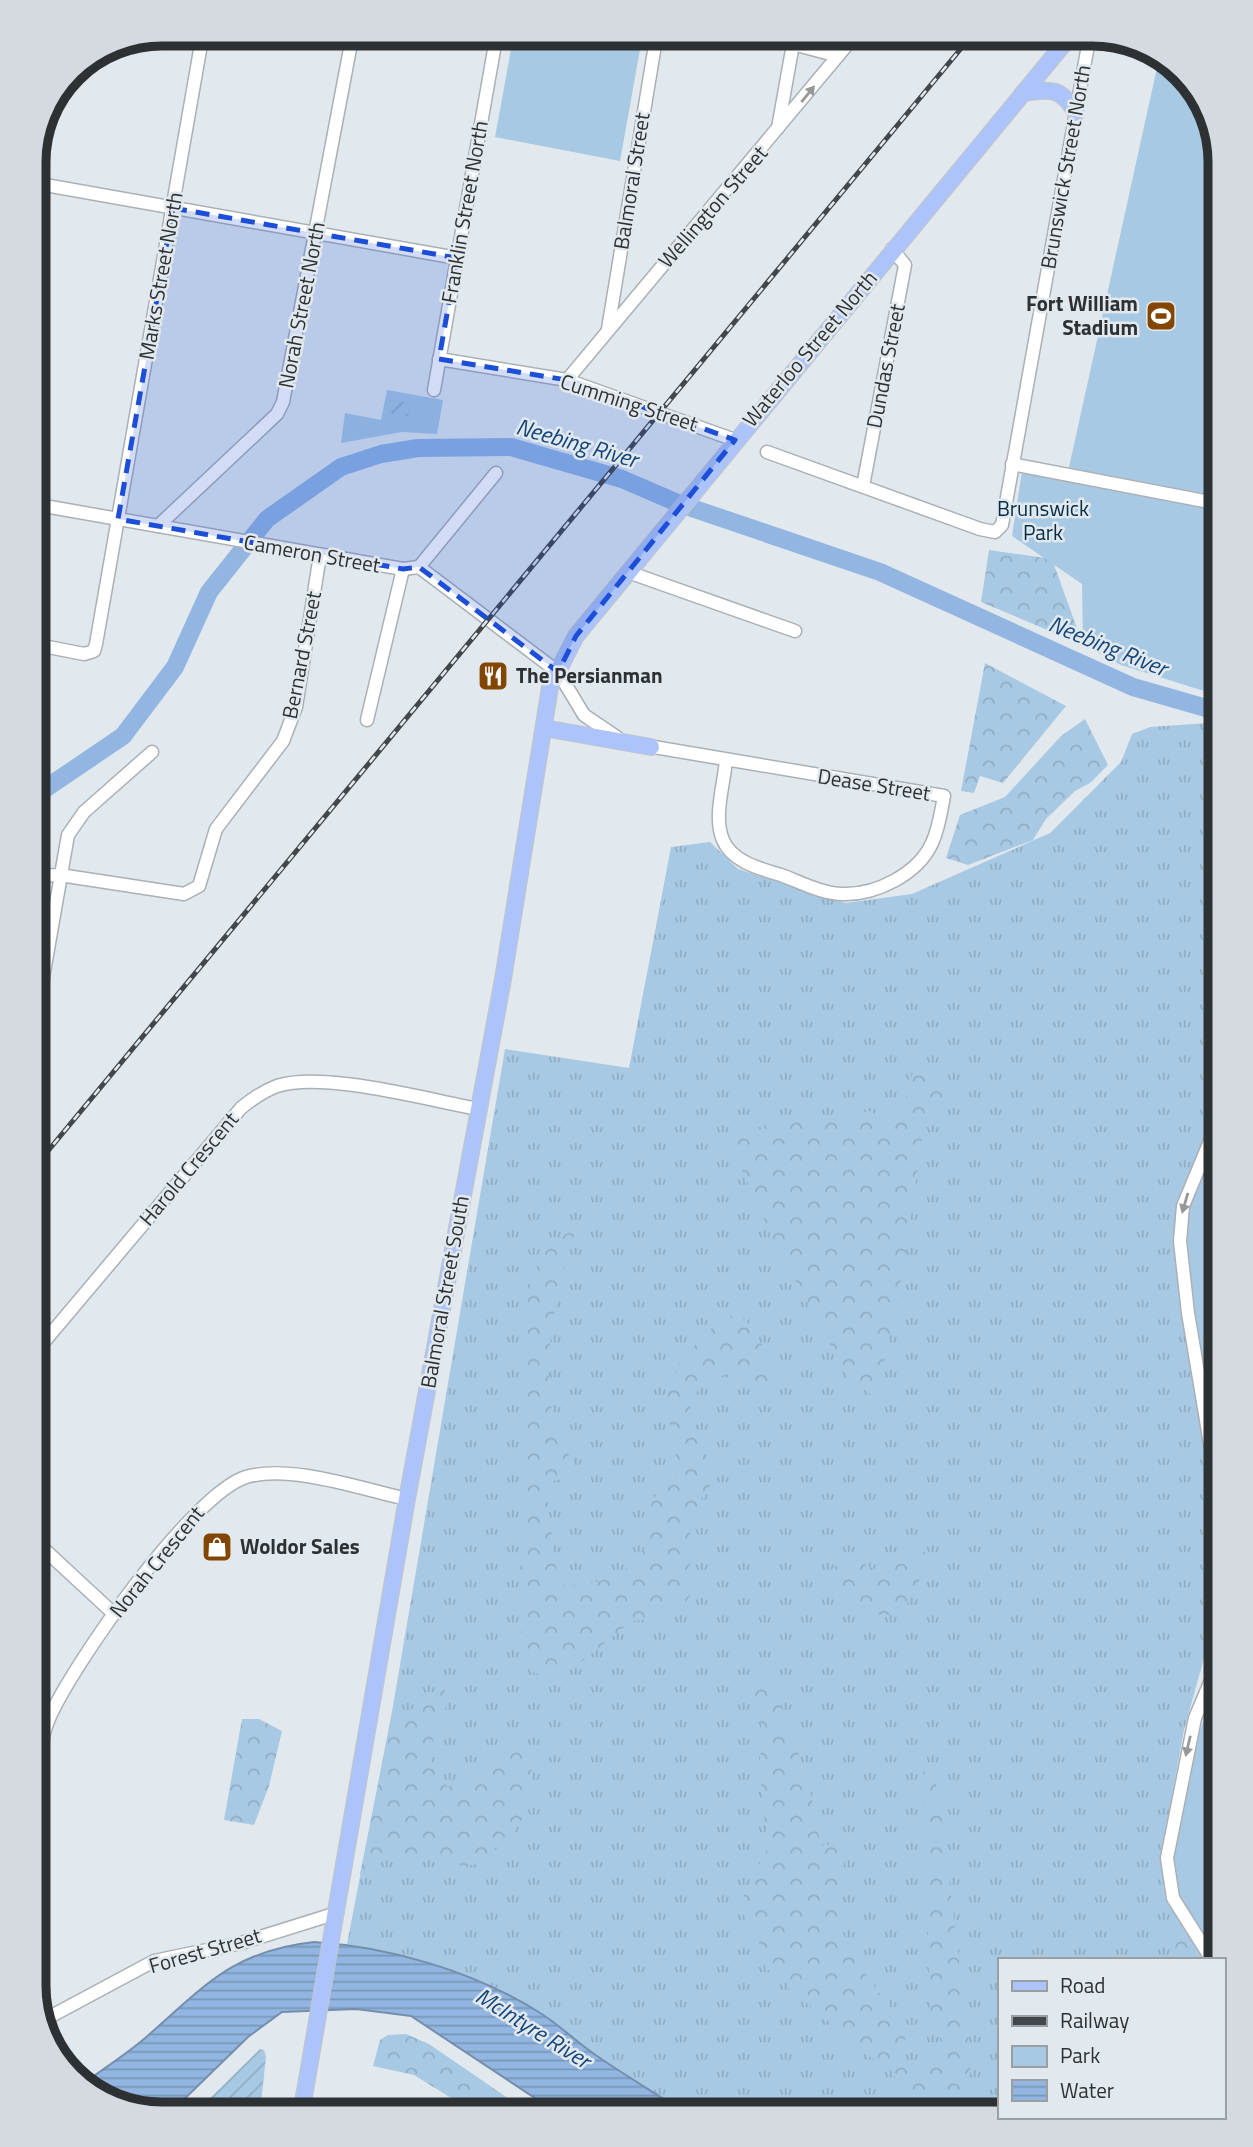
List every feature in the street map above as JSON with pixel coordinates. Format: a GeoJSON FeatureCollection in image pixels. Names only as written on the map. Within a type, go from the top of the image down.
{"type":"FeatureCollection","features":[{"type":"Feature","properties":{"kind":"main road","name":"Waterloo Street North"},"geometry":{"type":"LineString","coordinates":[[558,672],[576,636],[892,249],[1062,46]]}},
{"type":"Feature","properties":{"kind":"main road"},"geometry":{"type":"LineString","coordinates":[[1023,93],[1059,92],[1067,98],[1076,113]]}},
{"type":"Feature","properties":{"kind":"main road","name":"Balmoral Street South"},"geometry":{"type":"LineString","coordinates":[[303,2101],[407,1499],[479,1109],[550,687],[558,672]]}},
{"type":"Feature","properties":{"kind":"main road"},"geometry":{"type":"LineString","coordinates":[[544,728],[651,747]]}},
{"type":"Feature","properties":{"kind":"street","name":"Marks Street North"},"geometry":{"type":"LineString","coordinates":[[118,519],[201,46]]}},
{"type":"Feature","properties":{"kind":"street","name":"Norah Street North"},"geometry":{"type":"LineString","coordinates":[[158,526],[277,414],[283,402],[351,46]]}},
{"type":"Feature","properties":{"kind":"street","name":"Franklin Street North"},"geometry":{"type":"LineString","coordinates":[[434,390],[496,46]]}},
{"type":"Feature","properties":{"kind":"street","name":"Balmoral Street"},"geometry":{"type":"LineString","coordinates":[[608,329],[655,46]]}},
{"type":"Feature","properties":{"kind":"street"},"geometry":{"type":"LineString","coordinates":[[778,131],[793,46]]}},
{"type":"Feature","properties":{"kind":"street"},"geometry":{"type":"LineString","coordinates":[[812,46],[838,56]]}},
{"type":"Feature","properties":{"kind":"street","name":"Wellington Street"},"geometry":{"type":"LineString","coordinates":[[567,380],[778,131],[846,46]]}},
{"type":"Feature","properties":{"kind":"street","name":"Brunswick Street North"},"geometry":{"type":"LineString","coordinates":[[863,486],[980,529],[995,532],[1002,525],[1088,46]]}},
{"type":"Feature","properties":{"kind":"street"},"geometry":{"type":"LineString","coordinates":[[46,185],[457,258]]}},
{"type":"Feature","properties":{"kind":"street","name":"Dundas Street"},"geometry":{"type":"LineString","coordinates":[[863,486],[905,265],[892,249]]}},
{"type":"Feature","properties":{"kind":"street","name":"Cumming Street"},"geometry":{"type":"LineString","coordinates":[[439,359],[567,380],[735,440]]}},
{"type":"Feature","properties":{"kind":"street"},"geometry":{"type":"LineString","coordinates":[[767,452],[863,486]]}},
{"type":"Feature","properties":{"kind":"street"},"geometry":{"type":"LineString","coordinates":[[1012,464],[1208,502]]}},
{"type":"Feature","properties":{"kind":"street"},"geometry":{"type":"LineString","coordinates":[[496,473],[419,567],[558,672]]}},
{"type":"Feature","properties":{"kind":"street","name":"Cameron Street"},"geometry":{"type":"LineString","coordinates":[[46,506],[403,569],[419,567]]}},
{"type":"Feature","properties":{"kind":"street"},"geometry":{"type":"LineString","coordinates":[[46,647],[84,654],[94,651],[118,519]]}},
{"type":"Feature","properties":{"kind":"street","name":"Bernard Street"},"geometry":{"type":"LineString","coordinates":[[60,875],[190,893],[199,886],[216,830],[283,741],[296,707],[320,555]]}},
{"type":"Feature","properties":{"kind":"street"},"geometry":{"type":"LineString","coordinates":[[368,720],[403,569]]}},
{"type":"Feature","properties":{"kind":"street"},"geometry":{"type":"LineString","coordinates":[[628,572],[795,631]]}},
{"type":"Feature","properties":{"kind":"street","name":"Dease Street"},"geometry":{"type":"LineString","coordinates":[[558,672],[584,716],[613,737],[651,747],[944,796],[938,829],[931,846],[919,860],[904,875],[886,884],[866,892],[842,894],[817,888],[743,861],[725,846],[719,818],[726,760]]}},
{"type":"Feature","properties":{"kind":"street"},"geometry":{"type":"LineString","coordinates":[[46,958],[60,875],[73,826],[84,812],[152,752]]}},
{"type":"Feature","properties":{"kind":"street"},"geometry":{"type":"LineString","coordinates":[[46,876],[60,875]]}},
{"type":"Feature","properties":{"kind":"street","name":"Harold Crescent"},"geometry":{"type":"LineString","coordinates":[[46,1339],[241,1108],[253,1098],[279,1086],[328,1082],[479,1109]]}},
{"type":"Feature","properties":{"kind":"street"},"geometry":{"type":"LineString","coordinates":[[1208,1146],[1183,1206],[1180,1241],[1188,1313],[1208,1432]]}},
{"type":"Feature","properties":{"kind":"street","name":"Norah Crescent"},"geometry":{"type":"LineString","coordinates":[[46,1731],[62,1692],[113,1613],[207,1501],[230,1484],[265,1473],[292,1474],[407,1499]]}},
{"type":"Feature","properties":{"kind":"street"},"geometry":{"type":"LineString","coordinates":[[46,1551],[113,1613]]}},
{"type":"Feature","properties":{"kind":"street"},"geometry":{"type":"LineString","coordinates":[[1208,1681],[1195,1718],[1167,1858],[1173,1898],[1208,1954]]}},
{"type":"Feature","properties":{"kind":"street","name":"Forest Street"},"geometry":{"type":"LineString","coordinates":[[50,2017],[154,1961],[229,1946],[337,1913]]}},
{"type":"Feature","properties":{"kind":"highlighted area"},"geometry":{"type":"Polygon","coordinates":[[[173,208],[457,258],[439,359],[567,380],[735,440],[576,636],[558,672],[419,567],[403,569],[118,519],[173,208]]]}},
{"type":"Feature","properties":{"kind":"green space"},"geometry":{"type":"Polygon","coordinates":[[[512,46],[641,46],[620,161],[495,137],[512,46]]]}},
{"type":"Feature","properties":{"kind":"green space","name":"Brunswick Park"},"geometry":{"type":"Polygon","coordinates":[[[1157,66],[1179,85],[1196,110],[1207,147],[1208,692],[1121,665],[1083,645],[1082,584],[1012,536],[1022,471],[1066,481],[1157,66]]]}},
{"type":"Feature","properties":{"kind":"green space"},"geometry":{"type":"Polygon","coordinates":[[[387,390],[443,400],[437,434],[402,432],[341,443],[345,413],[381,420],[387,390]]]}},
{"type":"Feature","properties":{"kind":"green space"},"geometry":{"type":"Polygon","coordinates":[[[391,399],[411,403],[408,416],[389,413],[391,399]]]}},
{"type":"Feature","properties":{"kind":"green space"},"geometry":{"type":"Polygon","coordinates":[[[989,550],[1052,559],[1083,645],[981,602],[989,550]]]}},
{"type":"Feature","properties":{"kind":"green space"},"geometry":{"type":"Polygon","coordinates":[[[985,663],[1066,706],[1003,783],[980,776],[974,793],[961,791],[985,663]]]}},
{"type":"Feature","properties":{"kind":"green space"},"geometry":{"type":"Polygon","coordinates":[[[1085,719],[1108,765],[1046,819],[1033,840],[968,865],[946,858],[960,815],[1005,797],[1061,736],[1085,719]]]}},
{"type":"Feature","properties":{"kind":"green space"},"geometry":{"type":"Polygon","coordinates":[[[1208,723],[1208,1133],[1188,1179],[1176,1256],[1208,1467],[1208,1643],[1184,1730],[1161,1857],[1164,1889],[1202,1958],[998,1958],[998,2102],[668,2102],[597,2056],[538,2011],[491,1987],[444,1968],[347,1944],[393,1706],[505,1049],[629,1068],[671,847],[710,842],[738,869],[846,903],[912,894],[1050,833],[1121,762],[1132,734],[1150,727],[1208,723]]]}},
{"type":"Feature","properties":{"kind":"green space"},"geometry":{"type":"Polygon","coordinates":[[[924,1072],[940,1076],[948,1088],[940,1103],[925,1117],[905,1260],[877,1399],[848,1378],[775,1243],[741,1168],[736,1141],[763,1128],[869,1111],[890,1120],[902,1113],[912,1074],[924,1072]]]}},
{"type":"Feature","properties":{"kind":"green space"},"geometry":{"type":"Polygon","coordinates":[[[1208,1161],[1208,1396],[1184,1241],[1191,1201],[1208,1161]]]}},
{"type":"Feature","properties":{"kind":"green space"},"geometry":{"type":"Polygon","coordinates":[[[578,1223],[560,1282],[549,1363],[553,1416],[561,1440],[574,1462],[568,1478],[553,1481],[547,1497],[557,1575],[563,1585],[587,1584],[612,1577],[623,1571],[641,1554],[646,1543],[653,1500],[679,1473],[665,1397],[682,1358],[718,1322],[731,1316],[745,1319],[764,1347],[773,1368],[774,1379],[773,1389],[767,1398],[748,1388],[731,1374],[710,1382],[697,1391],[691,1403],[691,1416],[696,1431],[717,1478],[706,1492],[693,1519],[690,1532],[692,1593],[684,1605],[654,1619],[632,1621],[581,1662],[549,1674],[534,1673],[519,1641],[528,1606],[519,1586],[522,1547],[522,1361],[527,1297],[540,1257],[578,1223]]]}},
{"type":"Feature","properties":{"kind":"green space"},"geometry":{"type":"Polygon","coordinates":[[[924,1552],[929,1556],[926,1572],[914,1587],[904,1612],[892,1615],[870,1613],[851,1603],[836,1586],[831,1575],[833,1568],[840,1562],[861,1563],[881,1572],[894,1563],[906,1563],[924,1552]]]}},
{"type":"Feature","properties":{"kind":"green space"},"geometry":{"type":"Polygon","coordinates":[[[754,1676],[771,1677],[808,1780],[821,1846],[835,1844],[846,1856],[836,1898],[842,1929],[873,1984],[908,2026],[902,2055],[907,2068],[931,2056],[941,2042],[930,2008],[923,1760],[944,1800],[948,1818],[945,1844],[971,2061],[968,2102],[909,2102],[889,2067],[841,2041],[826,2018],[791,1991],[783,1977],[765,1968],[770,1956],[762,1952],[756,1934],[738,1907],[768,1848],[759,1768],[763,1733],[756,1707],[754,1676]]]}},
{"type":"Feature","properties":{"kind":"green space"},"geometry":{"type":"Polygon","coordinates":[[[444,1689],[444,1714],[432,1747],[431,1758],[436,1772],[448,1787],[526,1741],[531,1763],[531,1787],[526,1810],[511,1835],[478,1864],[464,1866],[422,1856],[383,1859],[364,1880],[360,1874],[392,1716],[402,1721],[412,1709],[444,1689]]]}},
{"type":"Feature","properties":{"kind":"green space"},"geometry":{"type":"Polygon","coordinates":[[[1208,1705],[1208,1946],[1179,1899],[1173,1868],[1185,1790],[1208,1705]]]}},
{"type":"Feature","properties":{"kind":"green space"},"geometry":{"type":"Polygon","coordinates":[[[242,1719],[259,1719],[282,1731],[269,1786],[254,1825],[224,1820],[242,1719]]]}},
{"type":"Feature","properties":{"kind":"green space"},"geometry":{"type":"Polygon","coordinates":[[[1172,1907],[1201,1958],[1180,1958],[1172,1941],[1172,1907]]]}},
{"type":"Feature","properties":{"kind":"green space"},"geometry":{"type":"Polygon","coordinates":[[[406,2034],[429,2044],[513,2101],[457,2101],[414,2075],[373,2066],[380,2040],[388,2035],[406,2034]]]}},
{"type":"Feature","properties":{"kind":"green space"},"geometry":{"type":"Polygon","coordinates":[[[260,2049],[264,2050],[266,2056],[261,2101],[207,2101],[260,2049]]]}},
{"type":"Feature","properties":{"kind":"water","name":"McIntyre River"},"geometry":{"type":"Polygon","coordinates":[[[314,1942],[372,1949],[430,1963],[486,1984],[545,2016],[597,2056],[668,2102],[540,2101],[411,2016],[356,2009],[282,2012],[248,2037],[182,2101],[139,2099],[110,2090],[91,2078],[137,2045],[220,1975],[239,1963],[285,1947],[314,1942]]]}},
{"type":"Feature","properties":{"kind":"waterway","name":"Neebing River"},"geometry":{"type":"LineString","coordinates":[[46,788],[123,736],[175,667],[209,592],[267,519],[341,467],[381,454],[418,448],[511,447],[622,479],[680,504],[880,572],[1133,687],[1208,709]]}},
{"type":"Feature","properties":{"kind":"railway"},"geometry":{"type":"LineString","coordinates":[[46,1153],[963,46]]}},
{"type":"Feature","properties":{"kind":"place","name":"Fort William Stadium"},"geometry":{"type":"Point","coordinates":[1161,316]}},
{"type":"Feature","properties":{"kind":"place","name":"The Persianman"},"geometry":{"type":"Point","coordinates":[493,676]}},
{"type":"Feature","properties":{"kind":"place","name":"Woldor Sales"},"geometry":{"type":"Point","coordinates":[217,1547]}}]}
